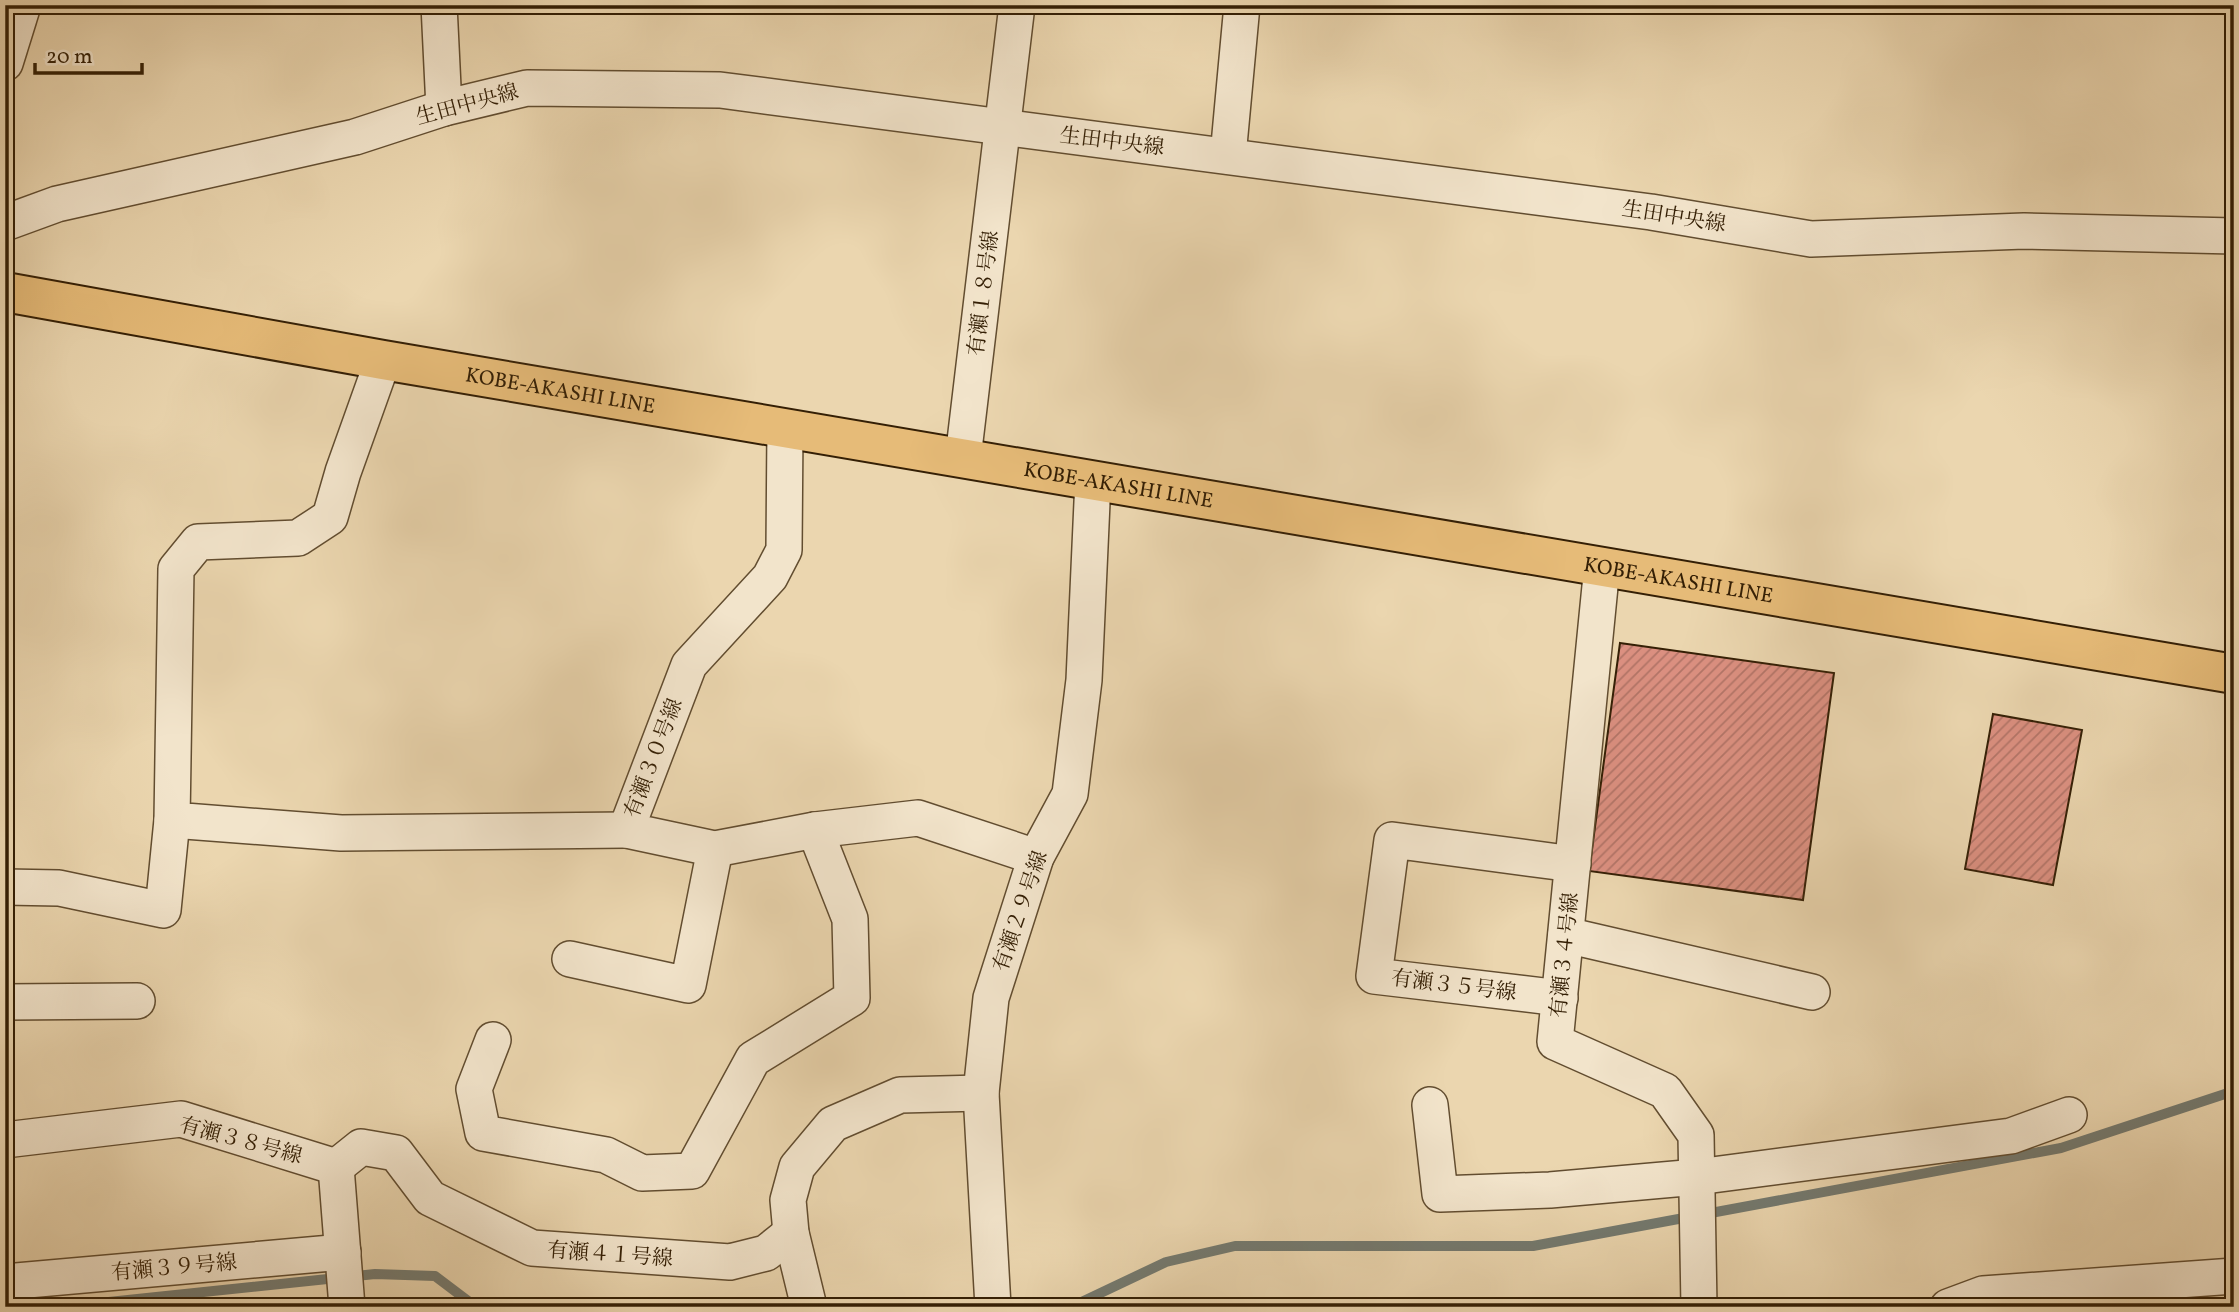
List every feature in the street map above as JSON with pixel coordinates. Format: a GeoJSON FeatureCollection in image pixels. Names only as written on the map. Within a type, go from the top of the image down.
{"type":"FeatureCollection","features":[{"type":"Feature","properties":{"kind":"main road","name":"KOBE-AKASHI LINE"},"geometry":{"type":"LineString","coordinates":[[5,292],[383,360],[2234,674]]}},
{"type":"Feature","properties":{"kind":"street"},"geometry":{"type":"LineString","coordinates":[[5,62],[23,5]]}},
{"type":"Feature","properties":{"kind":"street"},"geometry":{"type":"LineString","coordinates":[[439,5],[444,107]]}},
{"type":"Feature","properties":{"kind":"street","name":"有瀬１８号線"},"geometry":{"type":"LineString","coordinates":[[963,458],[1017,5]]}},
{"type":"Feature","properties":{"kind":"street"},"geometry":{"type":"LineString","coordinates":[[1228,156],[1242,5]]}},
{"type":"Feature","properties":{"kind":"street","name":"生田中央線"},"geometry":{"type":"LineString","coordinates":[[5,223],[57,204],[355,137],[444,107],[527,88],[720,90],[1651,212],[1811,239],[2024,232],[2234,236]]}},
{"type":"Feature","properties":{"kind":"street"},"geometry":{"type":"LineString","coordinates":[[5,887],[59,888],[163,910],[172,820],[176,569],[198,542],[298,538],[330,517],[383,360]]}},
{"type":"Feature","properties":{"kind":"street","name":"有瀬３０号線"},"geometry":{"type":"LineString","coordinates":[[785,428],[784,550],[770,577],[689,665],[626,830],[715,849],[815,830],[918,818],[1036,857]]}},
{"type":"Feature","properties":{"kind":"street","name":"有瀬２９号線"},"geometry":{"type":"LineString","coordinates":[[993,1307],[981,1093],[991,998],[1036,857],[1070,794],[1084,680],[1093,480]]}},
{"type":"Feature","properties":{"kind":"street","name":"有瀬３４号線"},"geometry":{"type":"LineString","coordinates":[[1602,566],[1555,1042],[1665,1091],[1696,1135],[1699,1307]]}},
{"type":"Feature","properties":{"kind":"street"},"geometry":{"type":"LineString","coordinates":[[172,820],[341,832],[626,830]]}},
{"type":"Feature","properties":{"kind":"street"},"geometry":{"type":"LineString","coordinates":[[493,1040],[474,1089],[484,1133],[606,1155],[642,1173],[692,1171],[753,1059],[852,998],[850,919],[815,830]]}},
{"type":"Feature","properties":{"kind":"street","name":"有瀬３５号線"},"geometry":{"type":"LineString","coordinates":[[1560,998],[1374,976],[1392,840],[1573,864]]}},
{"type":"Feature","properties":{"kind":"street"},"geometry":{"type":"LineString","coordinates":[[570,959],[688,985],[715,849]]}},
{"type":"Feature","properties":{"kind":"street"},"geometry":{"type":"LineString","coordinates":[[1566,935],[1812,992]]}},
{"type":"Feature","properties":{"kind":"street"},"geometry":{"type":"LineString","coordinates":[[5,1002],[137,1001]]}},
{"type":"Feature","properties":{"kind":"street"},"geometry":{"type":"LineString","coordinates":[[809,1307],[791,1233],[788,1200],[797,1167],[834,1124],[900,1095],[981,1093]]}},
{"type":"Feature","properties":{"kind":"street"},"geometry":{"type":"LineString","coordinates":[[1430,1105],[1440,1194],[1697,1184],[2011,1136],[2069,1115]]}},
{"type":"Feature","properties":{"kind":"street","name":"有瀬３８号線"},"geometry":{"type":"LineString","coordinates":[[5,1140],[181,1119],[336,1167]]}},
{"type":"Feature","properties":{"kind":"street","name":"有瀬４１号線"},"geometry":{"type":"LineString","coordinates":[[336,1167],[361,1147],[396,1153],[430,1198],[531,1248],[730,1262],[765,1253],[791,1233]]}},
{"type":"Feature","properties":{"kind":"street"},"geometry":{"type":"LineString","coordinates":[[336,1167],[347,1304]]}},
{"type":"Feature","properties":{"kind":"street","name":"有瀬３９号線"},"geometry":{"type":"LineString","coordinates":[[5,1282],[343,1253]]}},
{"type":"Feature","properties":{"kind":"street"},"geometry":{"type":"LineString","coordinates":[[1948,1307],[1983,1294],[2234,1276]]}},
{"type":"Feature","properties":{"kind":"building"},"geometry":{"type":"Polygon","coordinates":[[[1620,643],[1834,673],[1803,900],[1589,871],[1620,643]]]}},
{"type":"Feature","properties":{"kind":"building"},"geometry":{"type":"Polygon","coordinates":[[[1993,714],[2082,730],[2053,885],[1965,869],[1993,714]]]}},
{"type":"Feature","properties":{"kind":"waterway"},"geometry":{"type":"LineString","coordinates":[[1071,1307],[1166,1262],[1235,1246],[1533,1246],[2061,1148],[2234,1091]]}},
{"type":"Feature","properties":{"kind":"waterway"},"geometry":{"type":"LineString","coordinates":[[61,1307],[375,1274],[435,1276],[476,1307]]}}]}
